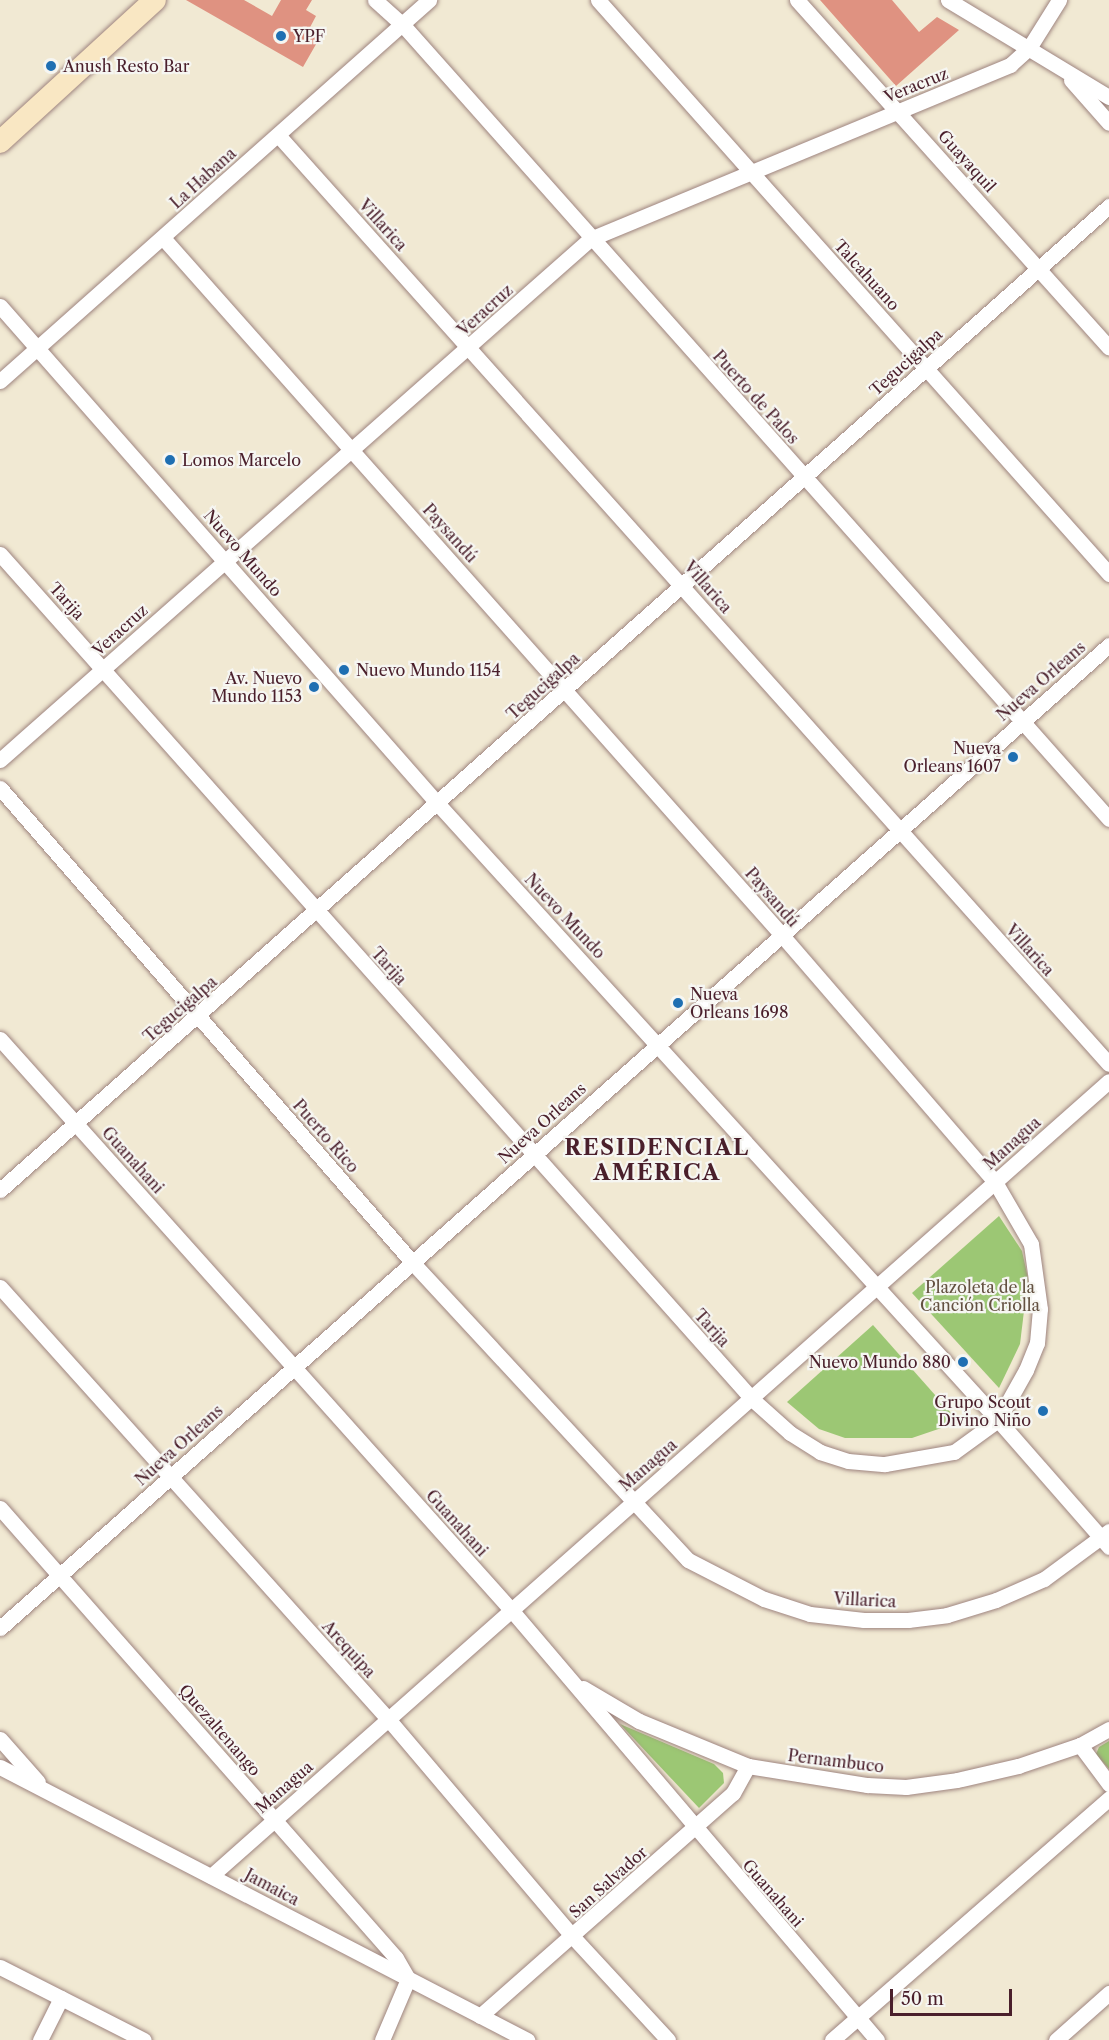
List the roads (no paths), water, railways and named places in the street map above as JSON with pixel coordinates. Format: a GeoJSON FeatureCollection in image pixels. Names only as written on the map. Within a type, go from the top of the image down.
{"type":"FeatureCollection","features":[{"type":"Feature","properties":{"kind":"main road"},"geometry":{"type":"LineString","coordinates":[[0,142],[155,0]]}},
{"type":"Feature","properties":{"kind":"street","name":"Puerto de Palos"},"geometry":{"type":"LineString","coordinates":[[375,0],[402,24],[590,239],[1109,819]]}},
{"type":"Feature","properties":{"kind":"street","name":"La Habana"},"geometry":{"type":"LineString","coordinates":[[0,381],[429,0]]}},
{"type":"Feature","properties":{"kind":"street","name":"Talcahuano"},"geometry":{"type":"LineString","coordinates":[[597,0],[1109,574]]}},
{"type":"Feature","properties":{"kind":"street","name":"Guayaquil"},"geometry":{"type":"LineString","coordinates":[[797,0],[1109,348]]}},
{"type":"Feature","properties":{"kind":"street"},"geometry":{"type":"LineString","coordinates":[[948,0],[1109,97]]}},
{"type":"Feature","properties":{"kind":"street","name":"Veracruz"},"geometry":{"type":"LineString","coordinates":[[0,760],[225,560],[470,349],[590,239],[748,171],[1010,65],[1029,48],[1059,0]]}},
{"type":"Feature","properties":{"kind":"street"},"geometry":{"type":"LineString","coordinates":[[1061,68],[1109,123]]}},
{"type":"Feature","properties":{"kind":"street","name":"Villarica"},"geometry":{"type":"LineString","coordinates":[[278,135],[684,586],[897,831],[1109,1064]]}},
{"type":"Feature","properties":{"kind":"street","name":"Tegucigalpa"},"geometry":{"type":"LineString","coordinates":[[0,1191],[684,586],[1109,206]]}},
{"type":"Feature","properties":{"kind":"street","name":"Paysandú"},"geometry":{"type":"LineString","coordinates":[[163,238],[781,934],[995,1182],[1031,1244],[1040,1309],[1037,1343],[1026,1370],[998,1420],[954,1452],[918,1461],[866,1463],[820,1452],[790,1433],[752,1399]]}},
{"type":"Feature","properties":{"kind":"street","name":"Nuevo Mundo"},"geometry":{"type":"LineString","coordinates":[[0,306],[38,346],[438,804],[1106,1539]]}},
{"type":"Feature","properties":{"kind":"street","name":"Tarija"},"geometry":{"type":"LineString","coordinates":[[0,554],[104,668],[316,912],[752,1399]]}},
{"type":"Feature","properties":{"kind":"street","name":"Nueva Orleans"},"geometry":{"type":"LineString","coordinates":[[0,1628],[1109,645]]}},
{"type":"Feature","properties":{"kind":"street","name":"Puerto Rico"},"geometry":{"type":"LineString","coordinates":[[0,788],[412,1262],[632,1503]]}},
{"type":"Feature","properties":{"kind":"street","name":"Guanahani"},"geometry":{"type":"LineString","coordinates":[[0,1039],[513,1611],[694,1828],[877,2040]]}},
{"type":"Feature","properties":{"kind":"street","name":"Managua"},"geometry":{"type":"LineString","coordinates":[[212,1876],[1109,1081]]}},
{"type":"Feature","properties":{"kind":"street","name":"Arequipa"},"geometry":{"type":"LineString","coordinates":[[0,1287],[169,1478],[389,1719],[573,1938],[668,2040]]}},
{"type":"Feature","properties":{"kind":"street","name":"Villarica"},"geometry":{"type":"LineString","coordinates":[[632,1503],[688,1560],[715,1576],[810,1614],[864,1620],[947,1615],[996,1600],[1044,1579],[1106,1539]]}},
{"type":"Feature","properties":{"kind":"street","name":"Quezaltenango"},"geometry":{"type":"LineString","coordinates":[[0,1508],[396,1958],[408,1979]]}},
{"type":"Feature","properties":{"kind":"street","name":"Pernambuco"},"geometry":{"type":"LineString","coordinates":[[569,1678],[639,1721],[748,1766],[867,1785],[906,1787],[1018,1766],[1080,1744],[1109,1729]]}},
{"type":"Feature","properties":{"kind":"street"},"geometry":{"type":"LineString","coordinates":[[0,1739],[46,1790]]}},
{"type":"Feature","properties":{"kind":"street"},"geometry":{"type":"LineString","coordinates":[[1080,1744],[1109,1784]]}},
{"type":"Feature","properties":{"kind":"street","name":"San Salvador"},"geometry":{"type":"LineString","coordinates":[[480,2016],[573,1938],[694,1828],[740,1785],[748,1766]]}},
{"type":"Feature","properties":{"kind":"street","name":"Jamaica"},"geometry":{"type":"LineString","coordinates":[[0,1767],[527,2040]]}},
{"type":"Feature","properties":{"kind":"street"},"geometry":{"type":"LineString","coordinates":[[832,2040],[1109,1798]]}},
{"type":"Feature","properties":{"kind":"street"},"geometry":{"type":"LineString","coordinates":[[0,1967],[144,2040]]}},
{"type":"Feature","properties":{"kind":"street"},"geometry":{"type":"LineString","coordinates":[[382,2040],[408,1979]]}},
{"type":"Feature","properties":{"kind":"street"},"geometry":{"type":"LineString","coordinates":[[1056,2040],[1109,1993]]}},
{"type":"Feature","properties":{"kind":"street"},"geometry":{"type":"LineString","coordinates":[[40,2040],[62,1998]]}},
{"type":"Feature","properties":{"kind":"place","name":"YPF"},"geometry":{"type":"Point","coordinates":[281,36]}},
{"type":"Feature","properties":{"kind":"place","name":"Anush Resto Bar"},"geometry":{"type":"Point","coordinates":[51,66]}},
{"type":"Feature","properties":{"kind":"place","name":"Lomos Marcelo"},"geometry":{"type":"Point","coordinates":[170,460]}},
{"type":"Feature","properties":{"kind":"place","name":"Nuevo Mundo 1154"},"geometry":{"type":"Point","coordinates":[344,670]}},
{"type":"Feature","properties":{"kind":"place","name":"Av. Nuevo Mundo 1153"},"geometry":{"type":"Point","coordinates":[314,687]}},
{"type":"Feature","properties":{"kind":"place","name":"Nueva Orleans 1607"},"geometry":{"type":"Point","coordinates":[1013,757]}},
{"type":"Feature","properties":{"kind":"place","name":"Nueva Orleans 1698"},"geometry":{"type":"Point","coordinates":[678,1003]}},
{"type":"Feature","properties":{"kind":"place","name":"Nuevo Mundo 880"},"geometry":{"type":"Point","coordinates":[963,1362]}},
{"type":"Feature","properties":{"kind":"place","name":"Grupo Scout Divino Niño"},"geometry":{"type":"Point","coordinates":[1043,1411]}},
{"type":"Feature","properties":{"kind":"district","name":"RESIDENCIAL AMÉRICA"},"geometry":{"type":"Point","coordinates":[657,1160]}},
{"type":"Feature","properties":{"kind":"park label","name":"Plazoleta de la Canción Criolla"},"geometry":{"type":"Point","coordinates":[980,1296]}}]}
